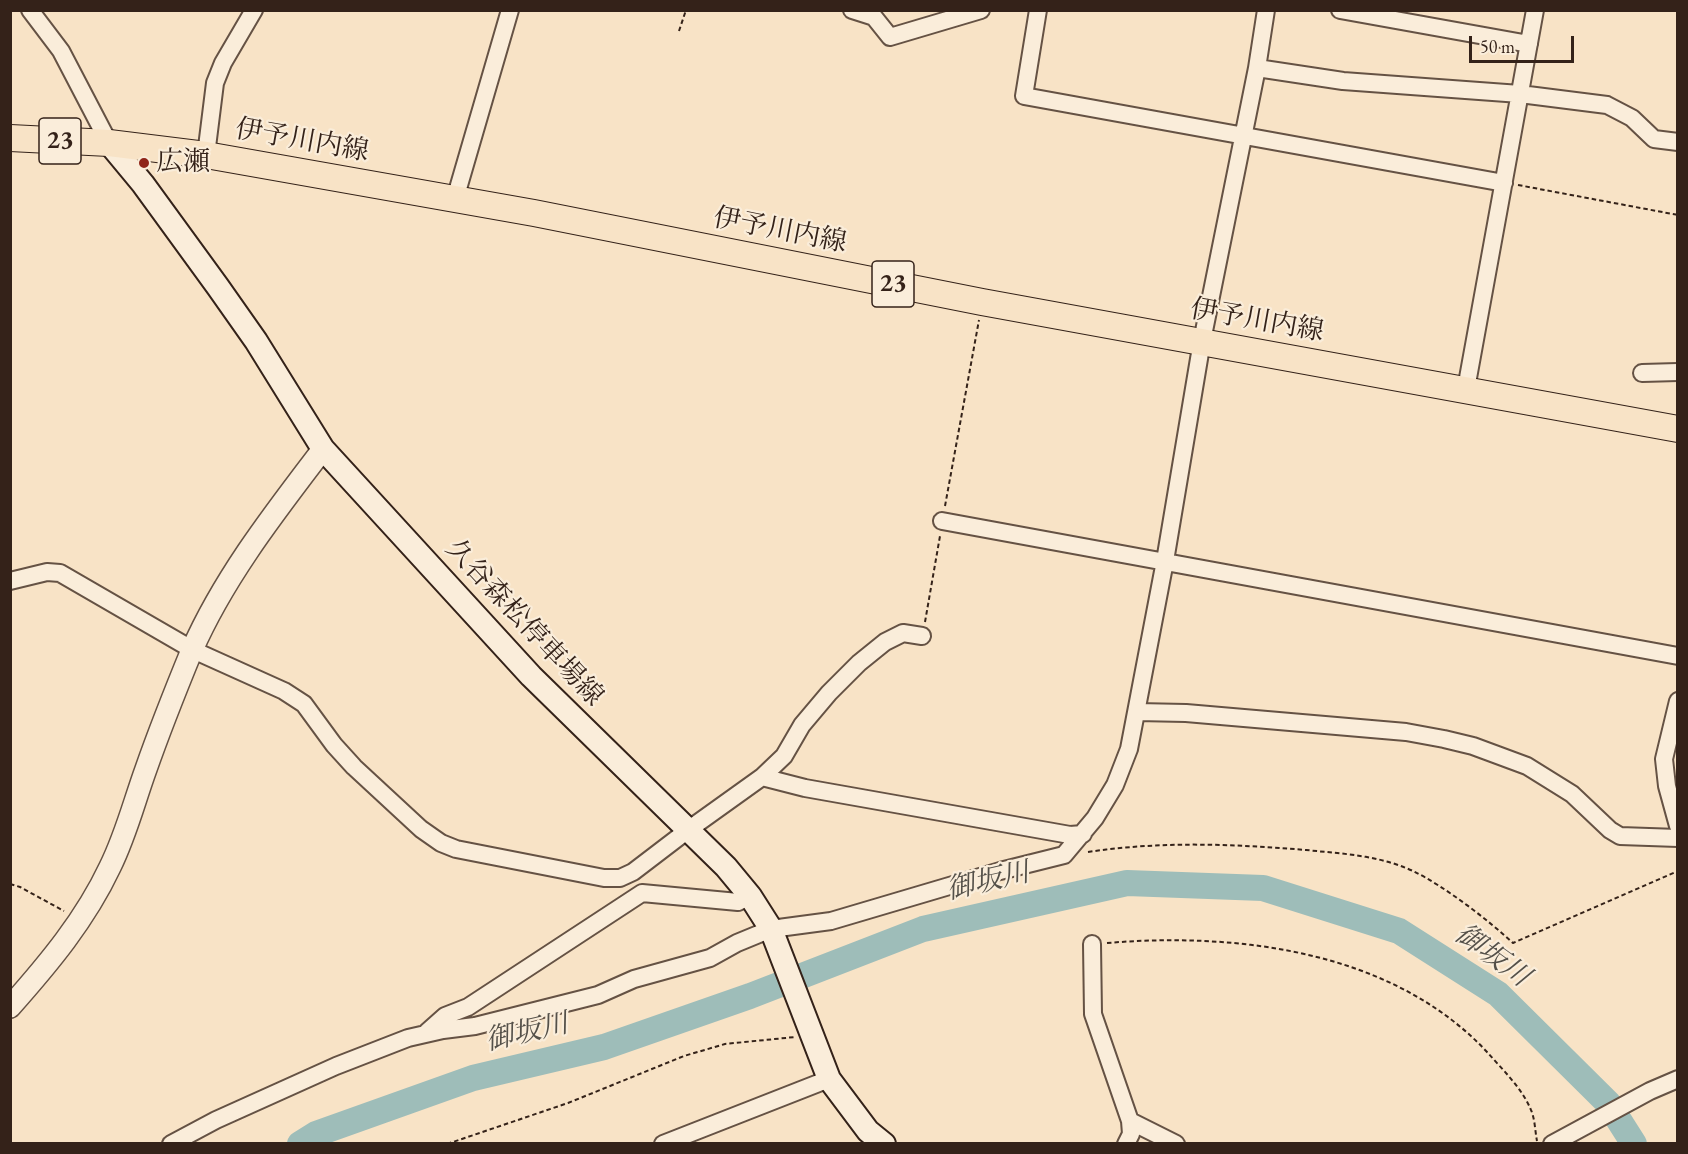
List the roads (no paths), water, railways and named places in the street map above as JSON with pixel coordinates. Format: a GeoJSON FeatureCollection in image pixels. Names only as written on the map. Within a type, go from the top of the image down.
{"type":"FeatureCollection","features":[{"type":"Feature","properties":{"kind":"main road","name":"伊予川内線"},"geometry":{"type":"LineString","coordinates":[[10,138],[109,143],[206,155],[454,199],[982,302],[1677,429]]}},
{"type":"Feature","properties":{"kind":"main road","name":"久谷森松停車場線"},"geometry":{"type":"LineString","coordinates":[[109,143],[143,184],[256,341],[324,449],[531,676],[726,867],[750,896],[773,934],[829,1079],[868,1131],[884,1143]]}},
{"type":"Feature","properties":{"kind":"street"},"geometry":{"type":"LineString","coordinates":[[30,10],[62,51],[109,143]]}},
{"type":"Feature","properties":{"kind":"street"},"geometry":{"type":"LineString","coordinates":[[206,155],[215,83],[223,63],[254,10]]}},
{"type":"Feature","properties":{"kind":"street"},"geometry":{"type":"LineString","coordinates":[[454,199],[510,10]]}},
{"type":"Feature","properties":{"kind":"street"},"geometry":{"type":"LineString","coordinates":[[852,10],[874,17],[890,38],[981,10]]}},
{"type":"Feature","properties":{"kind":"street"},"geometry":{"type":"LineString","coordinates":[[1038,10],[1024,96],[1504,183]]}},
{"type":"Feature","properties":{"kind":"street"},"geometry":{"type":"LineString","coordinates":[[171,1143],[216,1120],[336,1066],[408,1038],[475,1026],[597,995],[634,979],[710,958],[737,943],[831,921],[989,874],[1064,855],[1095,818],[1115,785],[1129,749],[1165,561],[1202,341],[1257,68],[1266,10]]}},
{"type":"Feature","properties":{"kind":"street"},"geometry":{"type":"LineString","coordinates":[[1340,10],[1529,44]]}},
{"type":"Feature","properties":{"kind":"street"},"geometry":{"type":"LineString","coordinates":[[1466,389],[1535,10]]}},
{"type":"Feature","properties":{"kind":"street"},"geometry":{"type":"LineString","coordinates":[[1257,68],[1343,81],[1520,94],[1607,105],[1632,118],[1654,139],[1677,142]]}},
{"type":"Feature","properties":{"kind":"street"},"geometry":{"type":"LineString","coordinates":[[1642,373],[1677,372]]}},
{"type":"Feature","properties":{"kind":"street"},"geometry":{"type":"LineString","coordinates":[[10,1007],[56,955],[81,921],[123,839],[146,769],[193,650],[214,606],[255,541],[324,449]]}},
{"type":"Feature","properties":{"kind":"street"},"geometry":{"type":"LineString","coordinates":[[942,521],[1677,656]]}},
{"type":"Feature","properties":{"kind":"street"},"geometry":{"type":"LineString","coordinates":[[10,580],[47,572],[60,573],[193,650],[284,691],[304,704],[334,745],[354,767],[421,828],[441,843],[456,849],[604,879],[620,878],[633,872],[762,777],[784,756],[802,725],[829,693],[859,663],[885,642],[903,633],[922,636]]}},
{"type":"Feature","properties":{"kind":"street"},"geometry":{"type":"LineString","coordinates":[[1677,701],[1667,786],[1677,826]]}},
{"type":"Feature","properties":{"kind":"street"},"geometry":{"type":"LineString","coordinates":[[1137,712],[1382,729],[1444,739],[1473,746],[1527,766],[1572,794],[1610,830],[1620,836],[1677,838]]}},
{"type":"Feature","properties":{"kind":"street"},"geometry":{"type":"LineString","coordinates":[[762,777],[840,795],[1070,835],[1083,834]]}},
{"type":"Feature","properties":{"kind":"street"},"geometry":{"type":"LineString","coordinates":[[424,1034],[445,1016],[468,1007],[642,893],[738,902],[750,896]]}},
{"type":"Feature","properties":{"kind":"street"},"geometry":{"type":"LineString","coordinates":[[1092,944],[1093,1014],[1130,1121],[1131,1134],[1126,1143]]}},
{"type":"Feature","properties":{"kind":"street"},"geometry":{"type":"LineString","coordinates":[[663,1143],[829,1079]]}},
{"type":"Feature","properties":{"kind":"street"},"geometry":{"type":"LineString","coordinates":[[1553,1143],[1677,1079]]}},
{"type":"Feature","properties":{"kind":"street"},"geometry":{"type":"LineString","coordinates":[[1130,1121],[1176,1143]]}},
{"type":"Feature","properties":{"kind":"waterway","name":"御坂川"},"geometry":{"type":"LineString","coordinates":[[300,1144],[316,1134],[473,1078],[604,1047],[750,996],[923,929],[1127,883],[1263,888],[1399,931],[1498,994],[1608,1103],[1634,1144]]}},
{"type":"Feature","properties":{"kind":"place","name":"広瀬"},"geometry":{"type":"Point","coordinates":[144,163]}}]}
